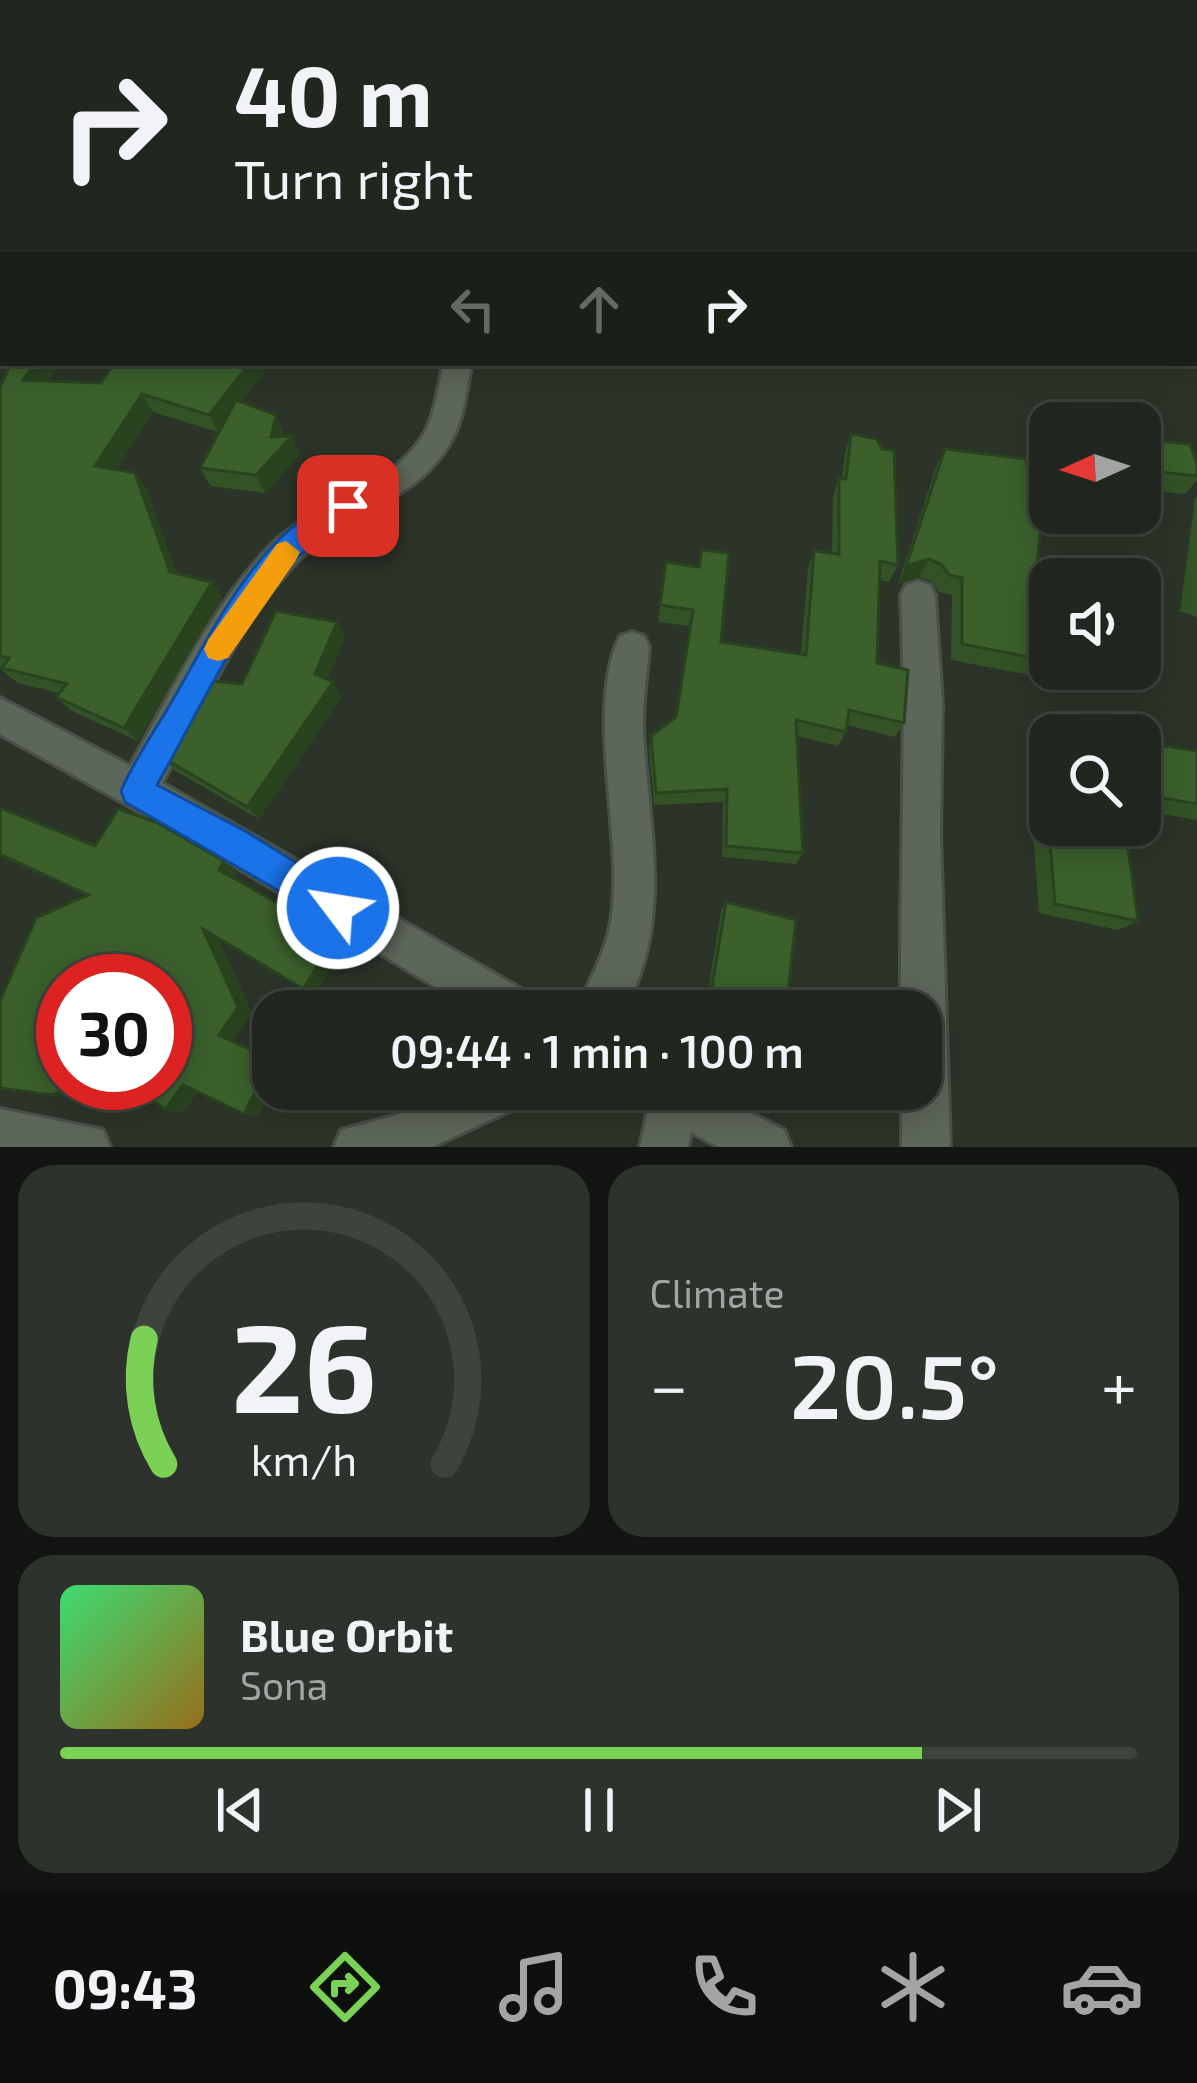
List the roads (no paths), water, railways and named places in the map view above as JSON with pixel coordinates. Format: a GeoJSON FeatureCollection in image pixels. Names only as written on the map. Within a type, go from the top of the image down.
{"type":"FeatureCollection","features":[{"type":"Feature","properties":{"kind":"street"},"geometry":{"type":"LineString","coordinates":[[136,791],[224,638],[280,557],[314,526],[392,482],[422,459],[440,434],[457,366]]}},
{"type":"Feature","properties":{"kind":"street"},"geometry":{"type":"LineString","coordinates":[[918,596],[926,1147]]}},
{"type":"Feature","properties":{"kind":"street"},"geometry":{"type":"LineString","coordinates":[[608,990],[626,952],[632,895],[625,728],[632,647]]}},
{"type":"Feature","properties":{"kind":"street"},"geometry":{"type":"LineString","coordinates":[[0,715],[233,842],[481,990]]}},
{"type":"Feature","properties":{"kind":"street"},"geometry":{"type":"LineString","coordinates":[[358,1147],[396,1139],[460,1110]]}},
{"type":"Feature","properties":{"kind":"street"},"geometry":{"type":"LineString","coordinates":[[664,1110],[664,1147]]}},
{"type":"Feature","properties":{"kind":"street"},"geometry":{"type":"LineString","coordinates":[[695,1110],[767,1147]]}},
{"type":"Feature","properties":{"kind":"street"},"geometry":{"type":"LineString","coordinates":[[0,1133],[86,1147]]}}]}
